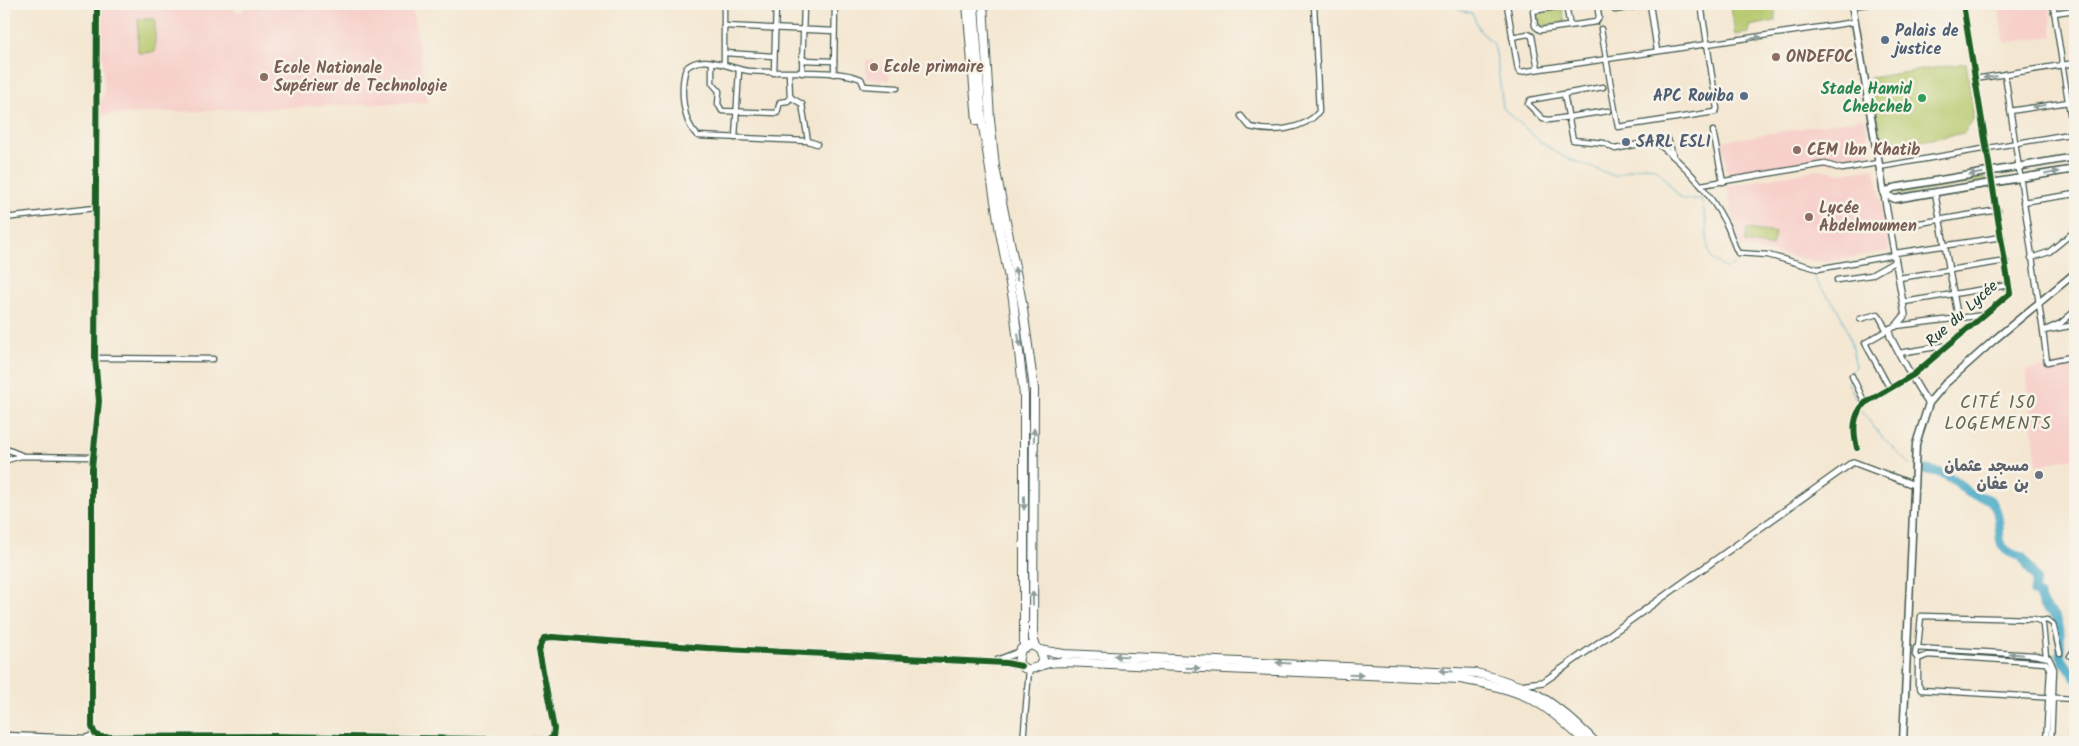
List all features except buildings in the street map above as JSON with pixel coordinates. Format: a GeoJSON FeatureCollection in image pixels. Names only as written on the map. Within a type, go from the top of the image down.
{"type":"FeatureCollection","features":[{"type":"Feature","properties":{"kind":"highway"},"geometry":{"type":"LineString","coordinates":[[967,4],[973,88],[982,155],[992,167]]}},
{"type":"Feature","properties":{"kind":"highway"},"geometry":{"type":"LineString","coordinates":[[974,4],[986,120],[1021,355],[1024,396],[1021,649],[1018,662],[1021,666],[1028,670],[1040,665],[1064,662],[1460,679],[1503,687],[1530,698],[1560,718],[1585,742]]}},
{"type":"Feature","properties":{"kind":"highway"},"geometry":{"type":"LineString","coordinates":[[984,4],[992,167],[1022,302],[1034,389],[1033,639],[1043,656],[1040,665]]}},
{"type":"Feature","properties":{"kind":"highway"},"geometry":{"type":"LineString","coordinates":[[984,4],[986,120]]}},
{"type":"Feature","properties":{"kind":"highway"},"geometry":{"type":"LineString","coordinates":[[1021,649],[1038,648],[1064,654],[1476,673],[1520,685],[1559,708],[1595,742]]}},
{"type":"Feature","properties":{"kind":"main road"},"geometry":{"type":"LineString","coordinates":[[1852,5],[1884,194]]}},
{"type":"Feature","properties":{"kind":"main road"},"geometry":{"type":"LineString","coordinates":[[1884,194],[1893,188],[2075,157]]}},
{"type":"Feature","properties":{"kind":"main road"},"geometry":{"type":"LineString","coordinates":[[1884,194],[1895,199],[2075,169]]}},
{"type":"Feature","properties":{"kind":"main road"},"geometry":{"type":"LineString","coordinates":[[1903,742],[1916,444],[1928,403],[1945,384],[1987,346],[2075,273]]}},
{"type":"Feature","properties":{"kind":"street"},"geometry":{"type":"LineString","coordinates":[[97,4],[95,208],[96,358],[99,401],[93,457],[92,726],[95,734],[101,737],[132,740],[275,736],[548,740],[553,737],[554,729],[539,650],[544,638],[552,637],[707,648],[991,662],[1021,666]]}},
{"type":"Feature","properties":{"kind":"street"},"geometry":{"type":"LineString","coordinates":[[724,4],[724,64]]}},
{"type":"Feature","properties":{"kind":"street"},"geometry":{"type":"LineString","coordinates":[[774,73],[776,4]]}},
{"type":"Feature","properties":{"kind":"street"},"geometry":{"type":"LineString","coordinates":[[802,73],[804,4]]}},
{"type":"Feature","properties":{"kind":"street"},"geometry":{"type":"LineString","coordinates":[[816,4],[835,4],[834,74]]}},
{"type":"Feature","properties":{"kind":"street"},"geometry":{"type":"LineString","coordinates":[[1241,116],[1250,127],[1264,129],[1301,125],[1319,112],[1314,4]]}},
{"type":"Feature","properties":{"kind":"street"},"geometry":{"type":"LineString","coordinates":[[1570,26],[1566,4],[1535,9],[1533,13],[1537,29],[1570,26],[1599,20],[1597,4]]}},
{"type":"Feature","properties":{"kind":"street"},"geometry":{"type":"LineString","coordinates":[[1615,10],[1650,4],[1658,51]]}},
{"type":"Feature","properties":{"kind":"street"},"geometry":{"type":"LineString","coordinates":[[1601,29],[1617,126],[1620,128],[1716,111],[1701,4]]}},
{"type":"Feature","properties":{"kind":"street"},"geometry":{"type":"LineString","coordinates":[[1852,5],[1868,4]]}},
{"type":"Feature","properties":{"kind":"street","name":"Rue du Lycée"},"geometry":{"type":"LineString","coordinates":[[1857,448],[1854,422],[1859,409],[1865,403],[1913,375],[2010,293],[1998,210],[1985,149],[1963,4]]}},
{"type":"Feature","properties":{"kind":"street"},"geometry":{"type":"LineString","coordinates":[[2053,4],[2075,146]]}},
{"type":"Feature","properties":{"kind":"street"},"geometry":{"type":"LineString","coordinates":[[1507,5],[1518,70],[1538,70],[1855,22]]}},
{"type":"Feature","properties":{"kind":"street"},"geometry":{"type":"LineString","coordinates":[[2054,13],[2075,10]]}},
{"type":"Feature","properties":{"kind":"street"},"geometry":{"type":"LineString","coordinates":[[724,26],[834,31]]}},
{"type":"Feature","properties":{"kind":"street"},"geometry":{"type":"LineString","coordinates":[[1512,36],[1528,34],[1532,36],[1538,70]]}},
{"type":"Feature","properties":{"kind":"street"},"geometry":{"type":"LineString","coordinates":[[725,53],[774,56]]}},
{"type":"Feature","properties":{"kind":"street"},"geometry":{"type":"LineString","coordinates":[[802,60],[834,61]]}},
{"type":"Feature","properties":{"kind":"street"},"geometry":{"type":"LineString","coordinates":[[817,144],[808,141],[698,136],[692,130],[686,118],[684,76],[686,68],[698,61],[712,62],[740,70],[774,73],[834,74],[859,78],[864,86],[869,88],[897,88]]}},
{"type":"Feature","properties":{"kind":"street"},"geometry":{"type":"LineString","coordinates":[[712,62],[712,83],[719,91],[720,109],[738,113],[777,113],[780,102],[788,101],[791,97],[789,73]]}},
{"type":"Feature","properties":{"kind":"street"},"geometry":{"type":"LineString","coordinates":[[1975,79],[2075,64]]}},
{"type":"Feature","properties":{"kind":"street"},"geometry":{"type":"LineString","coordinates":[[736,138],[740,70]]}},
{"type":"Feature","properties":{"kind":"street"},"geometry":{"type":"LineString","coordinates":[[2005,74],[2047,362],[2075,356]]}},
{"type":"Feature","properties":{"kind":"street"},"geometry":{"type":"LineString","coordinates":[[1603,87],[1530,100],[1528,104],[1546,120],[1608,111]]}},
{"type":"Feature","properties":{"kind":"street"},"geometry":{"type":"LineString","coordinates":[[1564,94],[1572,138],[1576,141],[1599,142],[1615,149],[1668,139],[1673,155]]}},
{"type":"Feature","properties":{"kind":"street"},"geometry":{"type":"LineString","coordinates":[[791,97],[802,104],[808,141]]}},
{"type":"Feature","properties":{"kind":"street"},"geometry":{"type":"LineString","coordinates":[[2010,111],[2075,101]]}},
{"type":"Feature","properties":{"kind":"street"},"geometry":{"type":"LineString","coordinates":[[1713,130],[1724,182]]}},
{"type":"Feature","properties":{"kind":"street"},"geometry":{"type":"LineString","coordinates":[[1700,186],[1825,164],[1842,169],[1878,165],[2074,133]]}},
{"type":"Feature","properties":{"kind":"street"},"geometry":{"type":"LineString","coordinates":[[1654,141],[1673,155],[1700,186],[1726,224],[1739,253],[1768,255],[1818,269],[2002,237]]}},
{"type":"Feature","properties":{"kind":"street"},"geometry":{"type":"LineString","coordinates":[[1935,193],[1958,318]]}},
{"type":"Feature","properties":{"kind":"street"},"geometry":{"type":"LineString","coordinates":[[1884,194],[1904,302],[1905,315],[1896,326]]}},
{"type":"Feature","properties":{"kind":"street"},"geometry":{"type":"LineString","coordinates":[[2023,202],[2075,194]]}},
{"type":"Feature","properties":{"kind":"street"},"geometry":{"type":"LineString","coordinates":[[4,218],[95,208]]}},
{"type":"Feature","properties":{"kind":"street"},"geometry":{"type":"LineString","coordinates":[[1890,228],[1998,210]]}},
{"type":"Feature","properties":{"kind":"street"},"geometry":{"type":"LineString","coordinates":[[2031,258],[2049,252],[2075,231]]}},
{"type":"Feature","properties":{"kind":"street"},"geometry":{"type":"LineString","coordinates":[[1837,280],[1871,275],[1895,257]]}},
{"type":"Feature","properties":{"kind":"street"},"geometry":{"type":"LineString","coordinates":[[1899,278],[2006,261]]}},
{"type":"Feature","properties":{"kind":"street"},"geometry":{"type":"LineString","coordinates":[[1904,302],[2009,285]]}},
{"type":"Feature","properties":{"kind":"street"},"geometry":{"type":"LineString","coordinates":[[2043,331],[2061,323],[2075,311]]}},
{"type":"Feature","properties":{"kind":"street"},"geometry":{"type":"LineString","coordinates":[[1860,319],[1878,314],[1913,375],[1924,400],[1928,403]]}},
{"type":"Feature","properties":{"kind":"street"},"geometry":{"type":"LineString","coordinates":[[1890,389],[1865,343],[1896,326],[1985,315]]}},
{"type":"Feature","properties":{"kind":"street"},"geometry":{"type":"LineString","coordinates":[[2043,331],[2075,325]]}},
{"type":"Feature","properties":{"kind":"street"},"geometry":{"type":"LineString","coordinates":[[1899,353],[1949,345]]}},
{"type":"Feature","properties":{"kind":"street"},"geometry":{"type":"LineString","coordinates":[[96,358],[213,359]]}},
{"type":"Feature","properties":{"kind":"street"},"geometry":{"type":"LineString","coordinates":[[1852,376],[1865,403]]}},
{"type":"Feature","properties":{"kind":"street"},"geometry":{"type":"LineString","coordinates":[[4,448],[21,456]]}},
{"type":"Feature","properties":{"kind":"street"},"geometry":{"type":"LineString","coordinates":[[5,460],[21,456],[93,457]]}},
{"type":"Feature","properties":{"kind":"street"},"geometry":{"type":"LineString","coordinates":[[1520,685],[1543,682],[1549,678],[1853,462],[1914,485]]}},
{"type":"Feature","properties":{"kind":"street"},"geometry":{"type":"LineString","coordinates":[[2060,653],[2053,624],[2047,620],[1921,616],[1916,656],[1918,659],[1918,684],[1921,690],[2075,699]]}},
{"type":"Feature","properties":{"kind":"street"},"geometry":{"type":"LineString","coordinates":[[2041,621],[2048,660],[2054,669],[2046,742]]}},
{"type":"Feature","properties":{"kind":"street"},"geometry":{"type":"LineString","coordinates":[[1918,647],[1928,650],[2048,660]]}},
{"type":"Feature","properties":{"kind":"street"},"geometry":{"type":"LineString","coordinates":[[991,662],[1021,649]]}},
{"type":"Feature","properties":{"kind":"street"},"geometry":{"type":"LineString","coordinates":[[2075,649],[2070,656],[2075,655]]}},
{"type":"Feature","properties":{"kind":"street"},"geometry":{"type":"LineString","coordinates":[[1918,659],[1928,655],[2048,660]]}},
{"type":"Feature","properties":{"kind":"street"},"geometry":{"type":"LineString","coordinates":[[1023,742],[1028,670]]}},
{"type":"Feature","properties":{"kind":"street"},"geometry":{"type":"LineString","coordinates":[[2051,698],[2051,742]]}},
{"type":"Feature","properties":{"kind":"street"},"geometry":{"type":"LineString","coordinates":[[4,735],[85,738],[95,734]]}},
{"type":"Feature","properties":{"kind":"shaded area","name":"Ecole Nationale Supérieur de Technologie"},"geometry":{"type":"Polygon","coordinates":[[[101,4],[234,4],[235,11],[243,12],[244,4],[412,4],[428,102],[100,115],[100,104],[104,95],[103,58],[101,58],[101,4]]]}},
{"type":"Feature","properties":{"kind":"shaded area"},"geometry":{"type":"Polygon","coordinates":[[[1998,4],[2049,4],[2053,36],[2004,43],[1998,4]]]}},
{"type":"Feature","properties":{"kind":"shaded area","name":"Ecole primaire"},"geometry":{"type":"Polygon","coordinates":[[[866,60],[873,60],[889,73],[889,80],[866,79],[866,60]]]}},
{"type":"Feature","properties":{"kind":"shaded area","name":"CEM Ibn Khatib"},"geometry":{"type":"Polygon","coordinates":[[[1865,118],[1872,159],[1842,164],[1823,162],[1728,178],[1722,141],[1865,118]]]}},
{"type":"Feature","properties":{"kind":"shaded area","name":"Lycée Abdelmoumen"},"geometry":{"type":"Polygon","coordinates":[[[1875,168],[1890,251],[1823,262],[1740,247],[1727,186],[1820,169],[1840,173],[1875,168]]]}},
{"type":"Feature","properties":{"kind":"shaded area"},"geometry":{"type":"Polygon","coordinates":[[[2075,361],[2075,458],[2037,465],[2026,370],[2075,361]]]}},
{"type":"Feature","properties":{"kind":"green space"},"geometry":{"type":"Polygon","coordinates":[[[1774,4],[1776,21],[1749,26],[1749,33],[1735,35],[1731,6],[1774,4]]]}},
{"type":"Feature","properties":{"kind":"green space"},"geometry":{"type":"Polygon","coordinates":[[[1562,9],[1565,22],[1538,27],[1536,14],[1562,9]]]}},
{"type":"Feature","properties":{"kind":"green space"},"geometry":{"type":"Polygon","coordinates":[[[138,19],[155,19],[155,52],[138,53],[138,19]]]}},
{"type":"Feature","properties":{"kind":"green space","name":"Stade Hamid Chebcheb"},"geometry":{"type":"Polygon","coordinates":[[[1966,63],[1974,118],[1964,133],[1882,148],[1870,78],[1966,63]]]}},
{"type":"Feature","properties":{"kind":"green space"},"geometry":{"type":"Polygon","coordinates":[[[1986,177],[1987,181],[1898,194],[1899,191],[1986,177]]]}},
{"type":"Feature","properties":{"kind":"green space"},"geometry":{"type":"Polygon","coordinates":[[[1747,229],[1775,233],[1772,247],[1745,242],[1747,229]]]}},
{"type":"Feature","properties":{"kind":"waterway"},"geometry":{"type":"LineString","coordinates":[[1453,4],[1462,11],[1472,13],[1480,31],[1493,43],[1503,108],[1542,143],[1564,157],[1615,176],[1641,167],[1649,166],[1655,169],[1661,173],[1682,199],[1701,199],[1711,258],[1725,268],[1733,266],[1741,256]]}},
{"type":"Feature","properties":{"kind":"waterway"},"geometry":{"type":"LineString","coordinates":[[1784,261],[1791,266],[1812,271],[1817,283],[1835,305],[1849,338],[1856,367],[1851,371],[1848,383],[1859,404]]}},
{"type":"Feature","properties":{"kind":"waterway"},"geometry":{"type":"LineString","coordinates":[[1862,411],[1879,434],[1910,465]]}},
{"type":"Feature","properties":{"kind":"waterway"},"geometry":{"type":"LineString","coordinates":[[1920,469],[1945,475],[1969,493],[1986,498],[1992,502],[1999,522],[2001,543],[2005,549],[2022,557],[2036,579],[2034,592],[2039,595],[2043,605],[2057,620],[2060,630],[2061,656]]}},
{"type":"Feature","properties":{"kind":"waterway"},"geometry":{"type":"LineString","coordinates":[[2063,660],[2075,678]]}},
{"type":"Feature","properties":{"kind":"cycle path"},"geometry":{"type":"LineString","coordinates":[[97,4],[95,358],[99,401],[92,468],[92,727],[95,734],[101,737],[275,736],[548,740],[553,737],[554,729],[539,650],[544,638],[552,637],[707,648],[1006,663],[1021,666]]}},
{"type":"Feature","properties":{"kind":"cycle path"},"geometry":{"type":"LineString","coordinates":[[1857,448],[1855,436],[1856,418],[1865,403],[1913,375],[2010,293],[1963,4]]}},
{"type":"Feature","properties":{"kind":"place","name":"Palais de justice"},"geometry":{"type":"Point","coordinates":[1885,40]}},
{"type":"Feature","properties":{"kind":"place","name":"ONDEFOC"},"geometry":{"type":"Point","coordinates":[1776,57]}},
{"type":"Feature","properties":{"kind":"place","name":"Ecole primaire"},"geometry":{"type":"Point","coordinates":[874,67]}},
{"type":"Feature","properties":{"kind":"place","name":"Ecole Nationale Supérieur de Technologie"},"geometry":{"type":"Point","coordinates":[264,77]}},
{"type":"Feature","properties":{"kind":"place","name":"APC Rouiba"},"geometry":{"type":"Point","coordinates":[1744,96]}},
{"type":"Feature","properties":{"kind":"place","name":"Stade Hamid Chebcheb"},"geometry":{"type":"Point","coordinates":[1922,98]}},
{"type":"Feature","properties":{"kind":"place","name":"SARL ESLI"},"geometry":{"type":"Point","coordinates":[1626,142]}},
{"type":"Feature","properties":{"kind":"place","name":"CEM Ibn Khatib"},"geometry":{"type":"Point","coordinates":[1797,150]}},
{"type":"Feature","properties":{"kind":"place","name":"Lycée Abdelmoumen"},"geometry":{"type":"Point","coordinates":[1809,217]}},
{"type":"Feature","properties":{"kind":"place","name":"مسجد عثمان بن عفان"},"geometry":{"type":"Point","coordinates":[2039,475]}},
{"type":"Feature","properties":{"kind":"district","name":"CITÉ 150 LOGEMENTS"},"geometry":{"type":"Point","coordinates":[1998,413]}}]}
